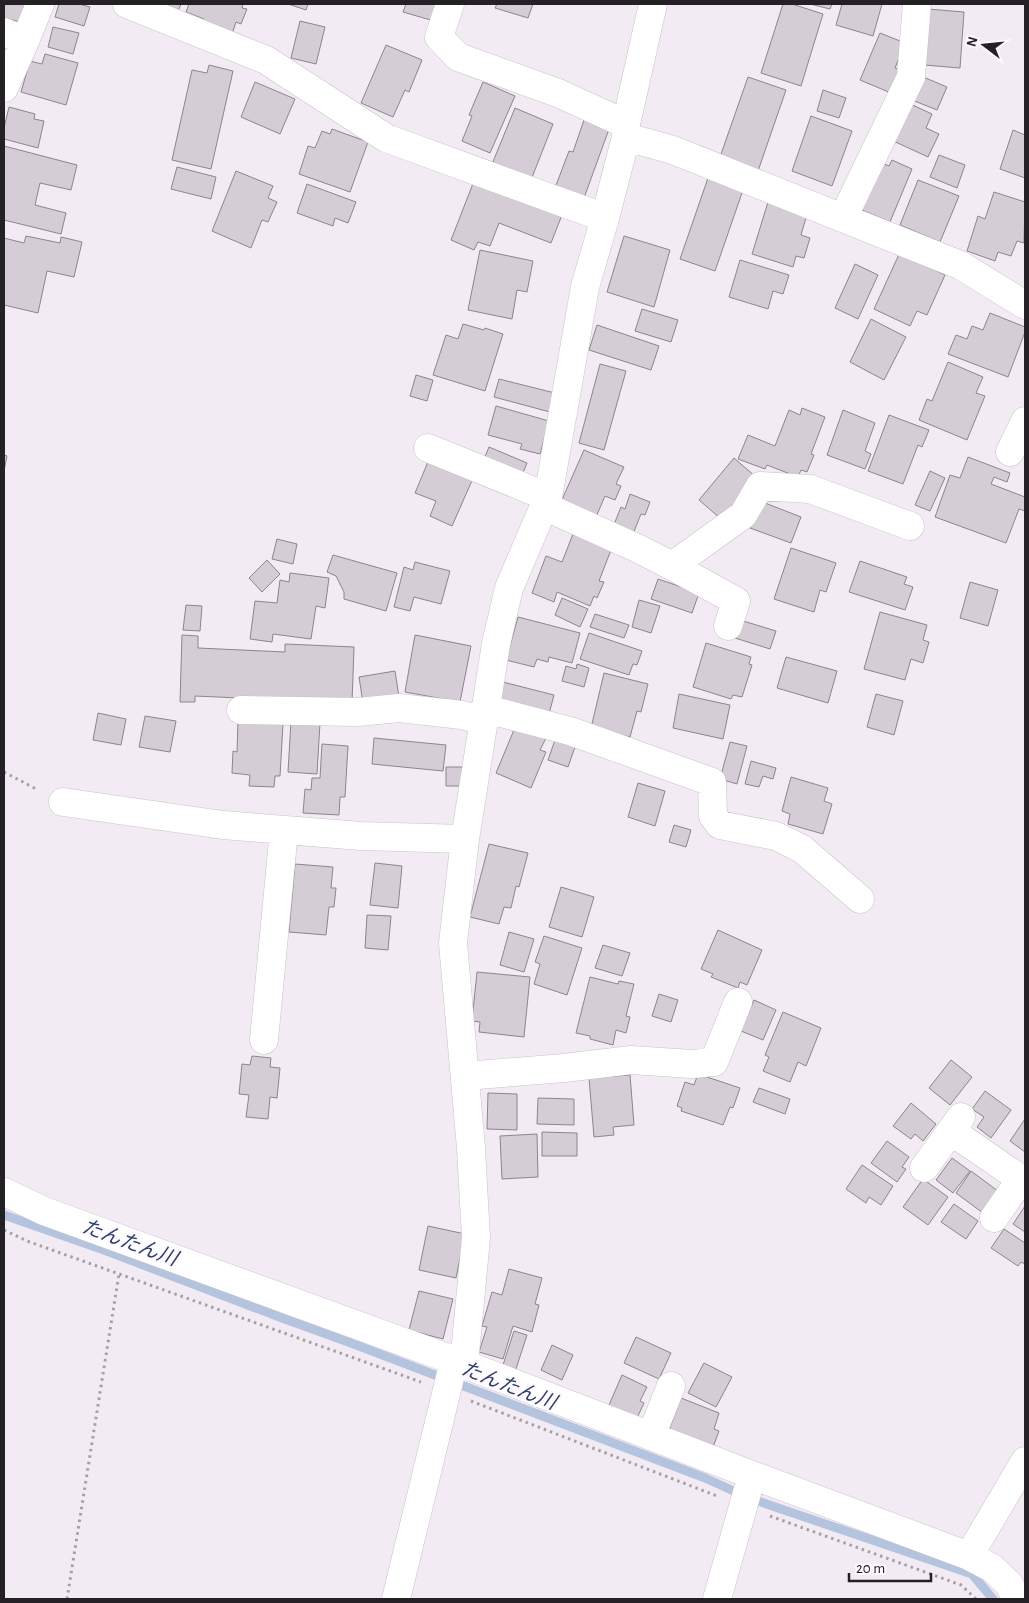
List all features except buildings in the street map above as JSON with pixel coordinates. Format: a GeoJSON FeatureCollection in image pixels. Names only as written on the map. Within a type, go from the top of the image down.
{"type":"FeatureCollection","features":[{"type":"Feature","properties":{"kind":"street"},"geometry":{"type":"LineString","coordinates":[[4,88],[15,36],[40,4]]}},
{"type":"Feature","properties":{"kind":"street"},"geometry":{"type":"LineString","coordinates":[[127,4],[266,60],[386,138],[605,218]]}},
{"type":"Feature","properties":{"kind":"street"},"geometry":{"type":"LineString","coordinates":[[450,4],[440,37],[458,57],[558,93],[626,130],[960,265],[1025,305]]}},
{"type":"Feature","properties":{"kind":"street"},"geometry":{"type":"LineString","coordinates":[[396,1599],[446,1391],[459,1362],[476,1238],[471,1148],[453,943],[465,839],[496,644],[509,588],[546,502],[585,287],[605,218],[653,4]]}},
{"type":"Feature","properties":{"kind":"street"},"geometry":{"type":"LineString","coordinates":[[843,218],[911,77],[918,4]]}},
{"type":"Feature","properties":{"kind":"street"},"geometry":{"type":"LineString","coordinates":[[1010,452],[1025,421]]}},
{"type":"Feature","properties":{"kind":"street"},"geometry":{"type":"LineString","coordinates":[[428,448],[546,502],[736,601],[728,626]]}},
{"type":"Feature","properties":{"kind":"street"},"geometry":{"type":"LineString","coordinates":[[672,566],[743,515],[760,486],[810,489],[910,526]]}},
{"type":"Feature","properties":{"kind":"street"},"geometry":{"type":"LineString","coordinates":[[240,710],[358,712],[400,708],[462,715],[485,715],[570,731],[712,782],[713,816],[720,825],[776,836],[802,849],[860,899]]}},
{"type":"Feature","properties":{"kind":"street"},"geometry":{"type":"LineString","coordinates":[[63,802],[222,826],[361,836],[465,839]]}},
{"type":"Feature","properties":{"kind":"street"},"geometry":{"type":"LineString","coordinates":[[264,1040],[284,830]]}},
{"type":"Feature","properties":{"kind":"street"},"geometry":{"type":"LineString","coordinates":[[465,1076],[564,1068],[631,1060],[692,1064],[714,1062],[738,1002]]}},
{"type":"Feature","properties":{"kind":"street"},"geometry":{"type":"LineString","coordinates":[[924,1168],[956,1123],[1023,1180],[994,1218]]}},
{"type":"Feature","properties":{"kind":"street"},"geometry":{"type":"LineString","coordinates":[[4,1192],[44,1210],[459,1362],[969,1556],[992,1568],[1009,1584],[1016,1599]]}},
{"type":"Feature","properties":{"kind":"street"},"geometry":{"type":"LineString","coordinates":[[650,1436],[671,1386]]}},
{"type":"Feature","properties":{"kind":"street"},"geometry":{"type":"LineString","coordinates":[[969,1556],[1016,1493],[1025,1461]]}},
{"type":"Feature","properties":{"kind":"street"},"geometry":{"type":"LineString","coordinates":[[717,1599],[752,1475]]}},
{"type":"Feature","properties":{"kind":"path"},"geometry":{"type":"LineString","coordinates":[[4,772],[63,802]]}},
{"type":"Feature","properties":{"kind":"path"},"geometry":{"type":"LineString","coordinates":[[4,1230],[27,1241],[446,1391],[743,1506],[961,1586],[976,1599]]}},
{"type":"Feature","properties":{"kind":"path"},"geometry":{"type":"LineString","coordinates":[[67,1599],[119,1274]]}},
{"type":"Feature","properties":{"kind":"waterway","name":"たんたん川"},"geometry":{"type":"LineString","coordinates":[[4,1215],[104,1250],[351,1343],[705,1478],[749,1498],[972,1574],[993,1599]]}}]}
